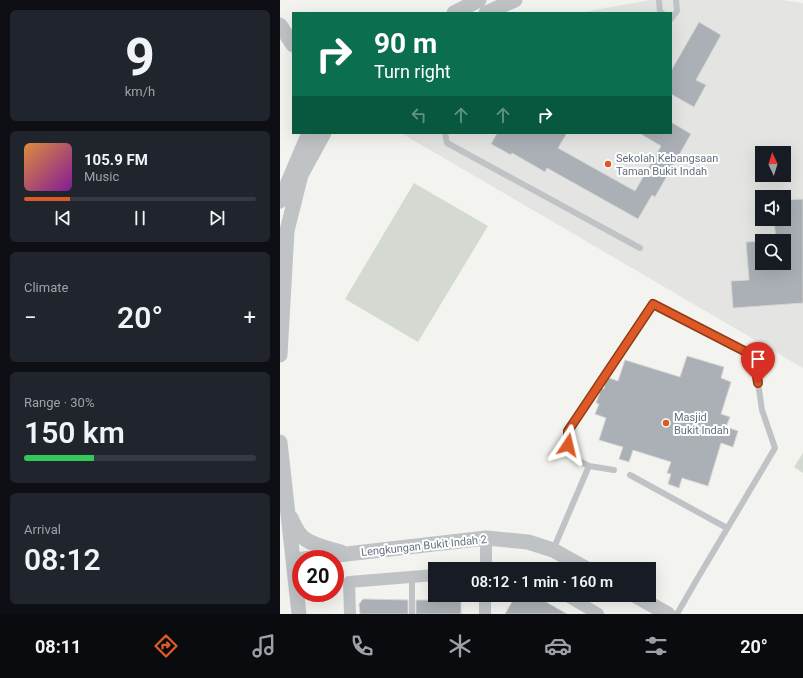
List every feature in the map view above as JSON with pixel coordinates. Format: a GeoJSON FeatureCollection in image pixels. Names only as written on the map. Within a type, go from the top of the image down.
{"type":"FeatureCollection","features":[{"type":"Feature","properties":{"kind":"street"},"geometry":{"type":"LineString","coordinates":[[456,12],[479,0]]}},
{"type":"Feature","properties":{"kind":"street"},"geometry":{"type":"LineString","coordinates":[[488,12],[515,0]]}},
{"type":"Feature","properties":{"kind":"street"},"geometry":{"type":"LineString","coordinates":[[280,26],[292,44]]}},
{"type":"Feature","properties":{"kind":"street"},"geometry":{"type":"LineString","coordinates":[[280,201],[309,134]]}},
{"type":"Feature","properties":{"kind":"street"},"geometry":{"type":"LineString","coordinates":[[280,355],[287,231],[301,176],[323,134]]}},
{"type":"Feature","properties":{"kind":"street"},"geometry":{"type":"LineString","coordinates":[[280,442],[293,550]]}},
{"type":"Feature","properties":{"kind":"street"},"geometry":{"type":"LineString","coordinates":[[288,512],[294,525],[305,539],[319,546],[348,554]]}},
{"type":"Feature","properties":{"kind":"street"},"geometry":{"type":"LineString","coordinates":[[486,538],[486,562]]}},
{"type":"Feature","properties":{"kind":"street","name":"Lengkungan Bukit Indah 2"},"geometry":{"type":"LineString","coordinates":[[344,554],[486,538],[528,542],[553,550],[574,562]]}},
{"type":"Feature","properties":{"kind":"street"},"geometry":{"type":"LineString","coordinates":[[344,555],[348,554]]}},
{"type":"Feature","properties":{"kind":"street"},"geometry":{"type":"LineString","coordinates":[[350,614],[349,582],[428,575]]}},
{"type":"Feature","properties":{"kind":"street"},"geometry":{"type":"LineString","coordinates":[[299,602],[299,614]]}},
{"type":"Feature","properties":{"kind":"street"},"geometry":{"type":"LineString","coordinates":[[485,602],[485,614]]}},
{"type":"Feature","properties":{"kind":"street"},"geometry":{"type":"LineString","coordinates":[[578,602],[598,614]]}},
{"type":"Feature","properties":{"kind":"street"},"geometry":{"type":"LineString","coordinates":[[647,602],[668,614]]}},
{"type":"Feature","properties":{"kind":"lane"},"geometry":{"type":"LineString","coordinates":[[659,0],[660,12]]}},
{"type":"Feature","properties":{"kind":"lane"},"geometry":{"type":"LineString","coordinates":[[672,18],[677,11],[676,0]]}},
{"type":"Feature","properties":{"kind":"lane"},"geometry":{"type":"LineString","coordinates":[[445,134],[447,143],[640,248]]}},
{"type":"Feature","properties":{"kind":"lane"},"geometry":{"type":"LineString","coordinates":[[614,470],[589,466],[573,458],[568,445],[568,431],[653,304],[754,356],[762,410],[775,448],[726,528],[678,614]]}},
{"type":"Feature","properties":{"kind":"lane"},"geometry":{"type":"LineString","coordinates":[[553,550],[589,466]]}},
{"type":"Feature","properties":{"kind":"lane"},"geometry":{"type":"LineString","coordinates":[[630,475],[726,528]]}},
{"type":"Feature","properties":{"kind":"lane"},"geometry":{"type":"LineString","coordinates":[[412,576],[412,614]]}},
{"type":"Feature","properties":{"kind":"shaded area","name":"Sekolah Kebangsaan Taman Bukit Indah"},"geometry":{"type":"Polygon","coordinates":[[[650,0],[781,0],[803,3],[803,368],[403,134],[672,134],[672,12],[584,12],[650,0]]]}},
{"type":"Feature","properties":{"kind":"shaded area"},"geometry":{"type":"Polygon","coordinates":[[[414,183],[488,226],[418,342],[345,299],[414,183]]]}},
{"type":"Feature","properties":{"kind":"shaded area"},"geometry":{"type":"Polygon","coordinates":[[[803,453],[803,473],[794,467],[803,453]]]}},
{"type":"Feature","properties":{"kind":"building"},"geometry":{"type":"Polygon","coordinates":[[[699,22],[721,35],[696,80],[706,85],[694,107],[672,95],[672,69],[699,22]]]}},
{"type":"Feature","properties":{"kind":"building"},"geometry":{"type":"Polygon","coordinates":[[[672,123],[691,134],[655,197],[652,195],[638,219],[547,168],[545,172],[512,153],[511,155],[491,144],[496,134],[566,134],[558,148],[635,191],[661,146],[641,134],[672,134],[672,123]]]}},
{"type":"Feature","properties":{"kind":"building"},"geometry":{"type":"Polygon","coordinates":[[[803,199],[803,303],[733,308],[731,281],[749,280],[746,242],[755,241],[755,270],[791,270],[791,234],[775,234],[775,226],[791,226],[791,200],[803,199]]]}},
{"type":"Feature","properties":{"kind":"building","name":"Masjid Bukit Indah"},"geometry":{"type":"Polygon","coordinates":[[[687,356],[724,367],[721,378],[731,382],[721,414],[730,417],[726,427],[738,431],[733,447],[721,443],[708,486],[682,478],[679,488],[668,484],[671,474],[667,473],[671,462],[633,450],[629,462],[619,459],[623,447],[599,440],[606,418],[595,414],[599,404],[596,403],[602,388],[604,389],[605,383],[609,378],[618,381],[625,360],[680,377],[687,356]]]}},
{"type":"Feature","properties":{"kind":"building"},"geometry":{"type":"Polygon","coordinates":[[[363,599],[408,600],[408,614],[360,614],[359,604],[363,599]]]}},
{"type":"Feature","properties":{"kind":"building"},"geometry":{"type":"Polygon","coordinates":[[[416,600],[428,600],[428,602],[461,602],[461,614],[416,614],[416,600]]]}},
{"type":"Feature","properties":{"kind":"building"},"geometry":{"type":"Polygon","coordinates":[[[512,602],[546,602],[567,614],[505,614],[512,602]]]}},
{"type":"Feature","properties":{"kind":"place","name":"Sekolah Kebangsaan Taman Bukit Indah"},"geometry":{"type":"Point","coordinates":[608,164]}},
{"type":"Feature","properties":{"kind":"place","name":"Masjid Bukit Indah"},"geometry":{"type":"Point","coordinates":[666,423]}},
{"type":"Feature","properties":{"kind":"route"},"geometry":{"type":"LineString","coordinates":[[568,445],[568,431],[653,304],[754,356],[758,383]]}}]}
